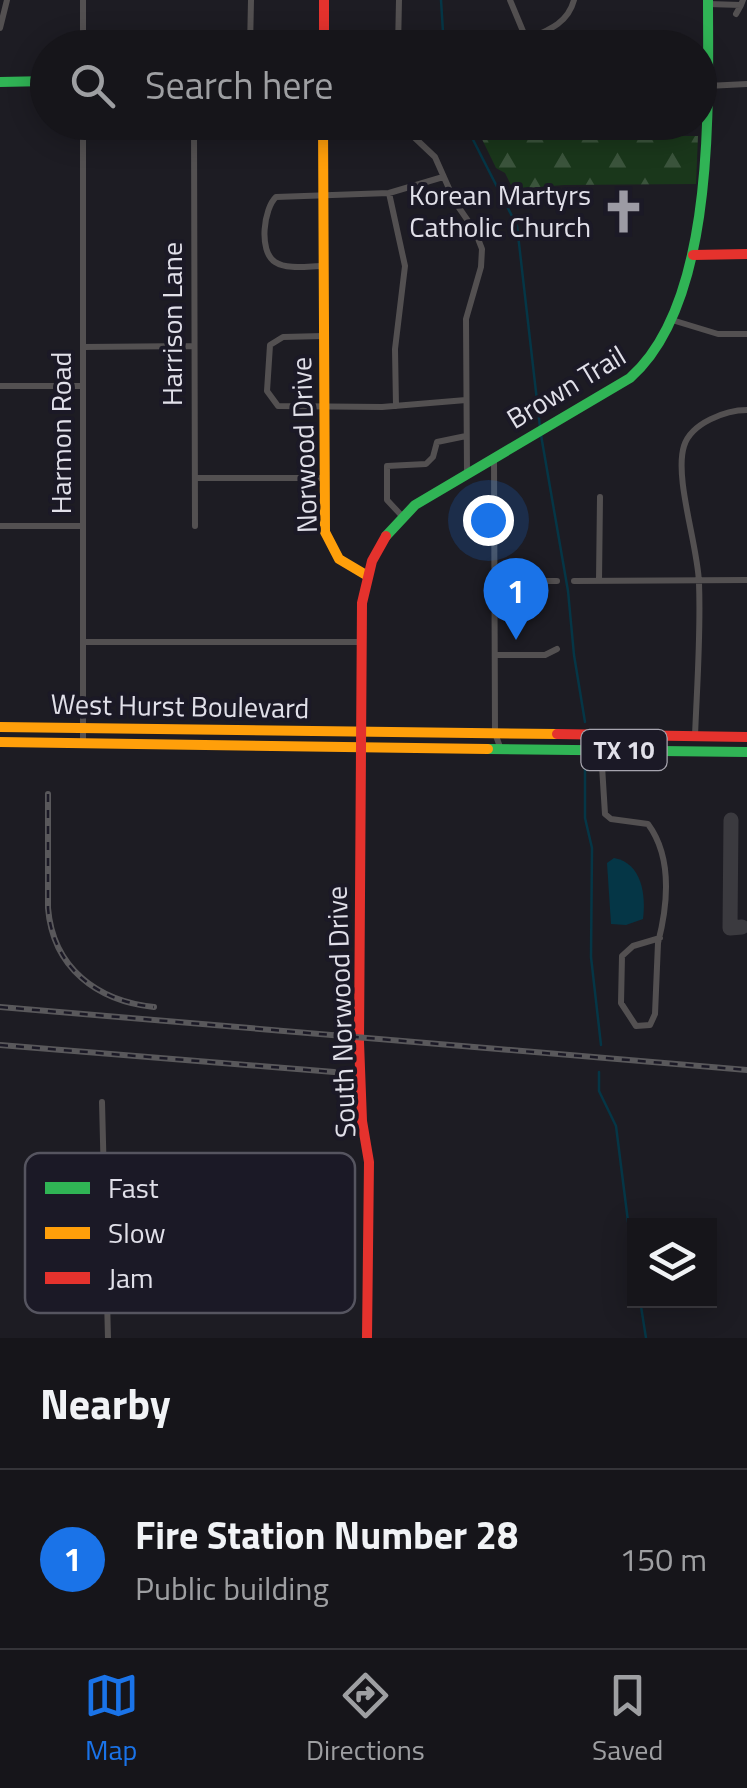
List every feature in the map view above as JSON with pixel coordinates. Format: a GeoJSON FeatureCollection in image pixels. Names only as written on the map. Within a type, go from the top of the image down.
{"type":"FeatureCollection","features":[{"type":"Feature","properties":{"kind":"main road"},"geometry":{"type":"LineString","coordinates":[[324,0],[324,30]]}},
{"type":"Feature","properties":{"kind":"main road","name":"Brown Trail"},"geometry":{"type":"LineString","coordinates":[[706,30],[708,2]]}},
{"type":"Feature","properties":{"kind":"main road"},"geometry":{"type":"LineString","coordinates":[[0,82],[30,81]]}},
{"type":"Feature","properties":{"kind":"main road","name":"Norwood Drive"},"geometry":{"type":"LineString","coordinates":[[323,140],[324,478],[328,544],[348,567],[366,574]]}},
{"type":"Feature","properties":{"kind":"main road","name":"Brown Trail"},"geometry":{"type":"LineString","coordinates":[[366,574],[377,548],[402,516],[466,473],[492,462],[540,428],[642,369],[663,342],[692,255],[705,179],[704,140]]}},
{"type":"Feature","properties":{"kind":"main road"},"geometry":{"type":"LineString","coordinates":[[692,255],[747,254]]}},
{"type":"Feature","properties":{"kind":"main road"},"geometry":{"type":"LineString","coordinates":[[360,746],[366,574]]}},
{"type":"Feature","properties":{"kind":"main road","name":"West Hurst Boulevard"},"geometry":{"type":"LineString","coordinates":[[0,727],[360,730]]}},
{"type":"Feature","properties":{"kind":"main road","name":"TX 10"},"geometry":{"type":"LineString","coordinates":[[360,730],[747,737]]}},
{"type":"Feature","properties":{"kind":"main road","name":"West Hurst Boulevard"},"geometry":{"type":"LineString","coordinates":[[0,742],[360,746]]}},
{"type":"Feature","properties":{"kind":"main road","name":"TX 10"},"geometry":{"type":"LineString","coordinates":[[360,746],[747,752]]}},
{"type":"Feature","properties":{"kind":"main road","name":"South Norwood Drive"},"geometry":{"type":"LineString","coordinates":[[360,746],[359,1042],[362,1121],[369,1162],[366,1338]]}},
{"type":"Feature","properties":{"kind":"street"},"geometry":{"type":"LineString","coordinates":[[0,28],[8,0]]}},
{"type":"Feature","properties":{"kind":"street"},"geometry":{"type":"LineString","coordinates":[[83,0],[83,30]]}},
{"type":"Feature","properties":{"kind":"street"},"geometry":{"type":"LineString","coordinates":[[250,30],[251,0]]}},
{"type":"Feature","properties":{"kind":"street"},"geometry":{"type":"LineString","coordinates":[[398,30],[399,0]]}},
{"type":"Feature","properties":{"kind":"street"},"geometry":{"type":"LineString","coordinates":[[510,0],[523,30]]}},
{"type":"Feature","properties":{"kind":"street"},"geometry":{"type":"LineString","coordinates":[[549,30],[561,22],[574,0]]}},
{"type":"Feature","properties":{"kind":"street"},"geometry":{"type":"LineString","coordinates":[[708,2],[742,2],[736,14]]}},
{"type":"Feature","properties":{"kind":"street"},"geometry":{"type":"LineString","coordinates":[[717,85],[747,84]]}},
{"type":"Feature","properties":{"kind":"street","name":"Harmon Road"},"geometry":{"type":"LineString","coordinates":[[82,743],[83,140]]}},
{"type":"Feature","properties":{"kind":"street","name":"Harrison Lane"},"geometry":{"type":"LineString","coordinates":[[194,140],[194,526]]}},
{"type":"Feature","properties":{"kind":"street"},"geometry":{"type":"LineString","coordinates":[[418,140],[435,156],[482,249],[481,267],[466,319],[466,473]]}},
{"type":"Feature","properties":{"kind":"street"},"geometry":{"type":"LineString","coordinates":[[323,266],[277,264],[266,248],[267,210],[272,200],[281,195],[389,194],[444,177]]}},
{"type":"Feature","properties":{"kind":"street"},"geometry":{"type":"LineString","coordinates":[[389,194],[405,266],[394,349],[396,406]]}},
{"type":"Feature","properties":{"kind":"street"},"geometry":{"type":"LineString","coordinates":[[672,320],[718,334],[747,334]]}},
{"type":"Feature","properties":{"kind":"street"},"geometry":{"type":"LineString","coordinates":[[323,336],[284,337],[273,342],[267,353],[270,400],[282,407],[324,408],[466,400]]}},
{"type":"Feature","properties":{"kind":"street"},"geometry":{"type":"LineString","coordinates":[[83,346],[194,346]]}},
{"type":"Feature","properties":{"kind":"street"},"geometry":{"type":"LineString","coordinates":[[0,386],[83,386]]}},
{"type":"Feature","properties":{"kind":"street"},"geometry":{"type":"LineString","coordinates":[[695,736],[700,580],[682,474],[684,446],[710,420],[728,412],[747,410]]}},
{"type":"Feature","properties":{"kind":"street"},"geometry":{"type":"LineString","coordinates":[[402,516],[387,500],[387,466],[426,464],[438,442],[466,436]]}},
{"type":"Feature","properties":{"kind":"street"},"geometry":{"type":"LineString","coordinates":[[492,462],[495,733],[501,748]]}},
{"type":"Feature","properties":{"kind":"street"},"geometry":{"type":"LineString","coordinates":[[195,478],[324,478]]}},
{"type":"Feature","properties":{"kind":"street"},"geometry":{"type":"LineString","coordinates":[[599,581],[600,496]]}},
{"type":"Feature","properties":{"kind":"street"},"geometry":{"type":"LineString","coordinates":[[0,526],[83,526]]}},
{"type":"Feature","properties":{"kind":"street"},"geometry":{"type":"LineString","coordinates":[[574,581],[747,580]]}},
{"type":"Feature","properties":{"kind":"street"},"geometry":{"type":"LineString","coordinates":[[495,581],[557,581]]}},
{"type":"Feature","properties":{"kind":"street"},"geometry":{"type":"LineString","coordinates":[[84,642],[362,642]]}},
{"type":"Feature","properties":{"kind":"street"},"geometry":{"type":"LineString","coordinates":[[495,655],[545,655],[557,649]]}},
{"type":"Feature","properties":{"kind":"street"},"geometry":{"type":"LineString","coordinates":[[601,750],[605,814],[611,819],[648,824],[662,850],[666,911],[660,938],[656,1014],[650,1025],[636,1026],[620,1003],[622,956],[634,946],[660,938]]}},
{"type":"Feature","properties":{"kind":"street"},"geometry":{"type":"LineString","coordinates":[[102,1102],[103,1153]]}},
{"type":"Feature","properties":{"kind":"street"},"geometry":{"type":"LineString","coordinates":[[107,1313],[108,1338]]}},
{"type":"Feature","properties":{"kind":"green space"},"geometry":{"type":"Polygon","coordinates":[[[482,140],[698,140],[696,184],[513,189],[505,173],[496,168],[482,140]]]}},
{"type":"Feature","properties":{"kind":"water"},"geometry":{"type":"Polygon","coordinates":[[[614,858],[631,866],[643,890],[643,919],[626,925],[611,924],[607,863],[614,858]]]}},
{"type":"Feature","properties":{"kind":"waterway"},"geometry":{"type":"LineString","coordinates":[[441,0],[443,30]]}},
{"type":"Feature","properties":{"kind":"waterway"},"geometry":{"type":"LineString","coordinates":[[473,140],[517,226],[540,427]]}},
{"type":"Feature","properties":{"kind":"waterway"},"geometry":{"type":"LineString","coordinates":[[541,435],[568,591],[585,722]]}},
{"type":"Feature","properties":{"kind":"waterway"},"geometry":{"type":"LineString","coordinates":[[585,762],[585,818],[592,848],[591,957],[601,1045]]}},
{"type":"Feature","properties":{"kind":"waterway"},"geometry":{"type":"LineString","coordinates":[[599,1072],[599,1091],[616,1126],[628,1218]]}},
{"type":"Feature","properties":{"kind":"waterway"},"geometry":{"type":"LineString","coordinates":[[641,1308],[646,1338]]}},
{"type":"Feature","properties":{"kind":"taxiway"},"geometry":{"type":"LineString","coordinates":[[731,820],[730,928],[742,927]]}},
{"type":"Feature","properties":{"kind":"railway"},"geometry":{"type":"LineString","coordinates":[[48,794],[48,908],[59,948],[69,964],[97,989],[154,1007]]}},
{"type":"Feature","properties":{"kind":"railway"},"geometry":{"type":"LineString","coordinates":[[0,1007],[747,1070]]}},
{"type":"Feature","properties":{"kind":"railway"},"geometry":{"type":"LineString","coordinates":[[0,1045],[334,1072]]}},
{"type":"Feature","properties":{"kind":"traffic: fast"},"geometry":{"type":"LineString","coordinates":[[708,0],[708,30]]}},
{"type":"Feature","properties":{"kind":"traffic: fast"},"geometry":{"type":"LineString","coordinates":[[0,82],[30,81]]}},
{"type":"Feature","properties":{"kind":"traffic: fast"},"geometry":{"type":"LineString","coordinates":[[386,536],[415,505],[630,378],[658,344],[678,302],[692,253],[706,140]]}},
{"type":"Feature","properties":{"kind":"traffic: fast"},"geometry":{"type":"LineString","coordinates":[[488,749],[747,752]]}},
{"type":"Feature","properties":{"kind":"traffic: slow"},"geometry":{"type":"LineString","coordinates":[[323,140],[325,532],[339,559],[366,575]]}},
{"type":"Feature","properties":{"kind":"traffic: slow"},"geometry":{"type":"LineString","coordinates":[[0,727],[557,734]]}},
{"type":"Feature","properties":{"kind":"traffic: slow"},"geometry":{"type":"LineString","coordinates":[[0,742],[488,749]]}},
{"type":"Feature","properties":{"kind":"traffic: jam"},"geometry":{"type":"LineString","coordinates":[[324,0],[324,30]]}},
{"type":"Feature","properties":{"kind":"traffic: jam"},"geometry":{"type":"LineString","coordinates":[[693,255],[747,254]]}},
{"type":"Feature","properties":{"kind":"traffic: jam"},"geometry":{"type":"LineString","coordinates":[[367,1338],[369,1162],[362,1121],[359,1042],[362,603],[372,561],[386,536]]}},
{"type":"Feature","properties":{"kind":"traffic: jam"},"geometry":{"type":"LineString","coordinates":[[557,734],[747,737]]}},
{"type":"Feature","properties":{"kind":"place","name":"Korean Martyrs Catholic Church"},"geometry":{"type":"Point","coordinates":[624,211]}},
{"type":"Feature","properties":{"kind":"place","name":"Fire Station Number 28"},"geometry":{"type":"Point","coordinates":[516,640]}}]}
